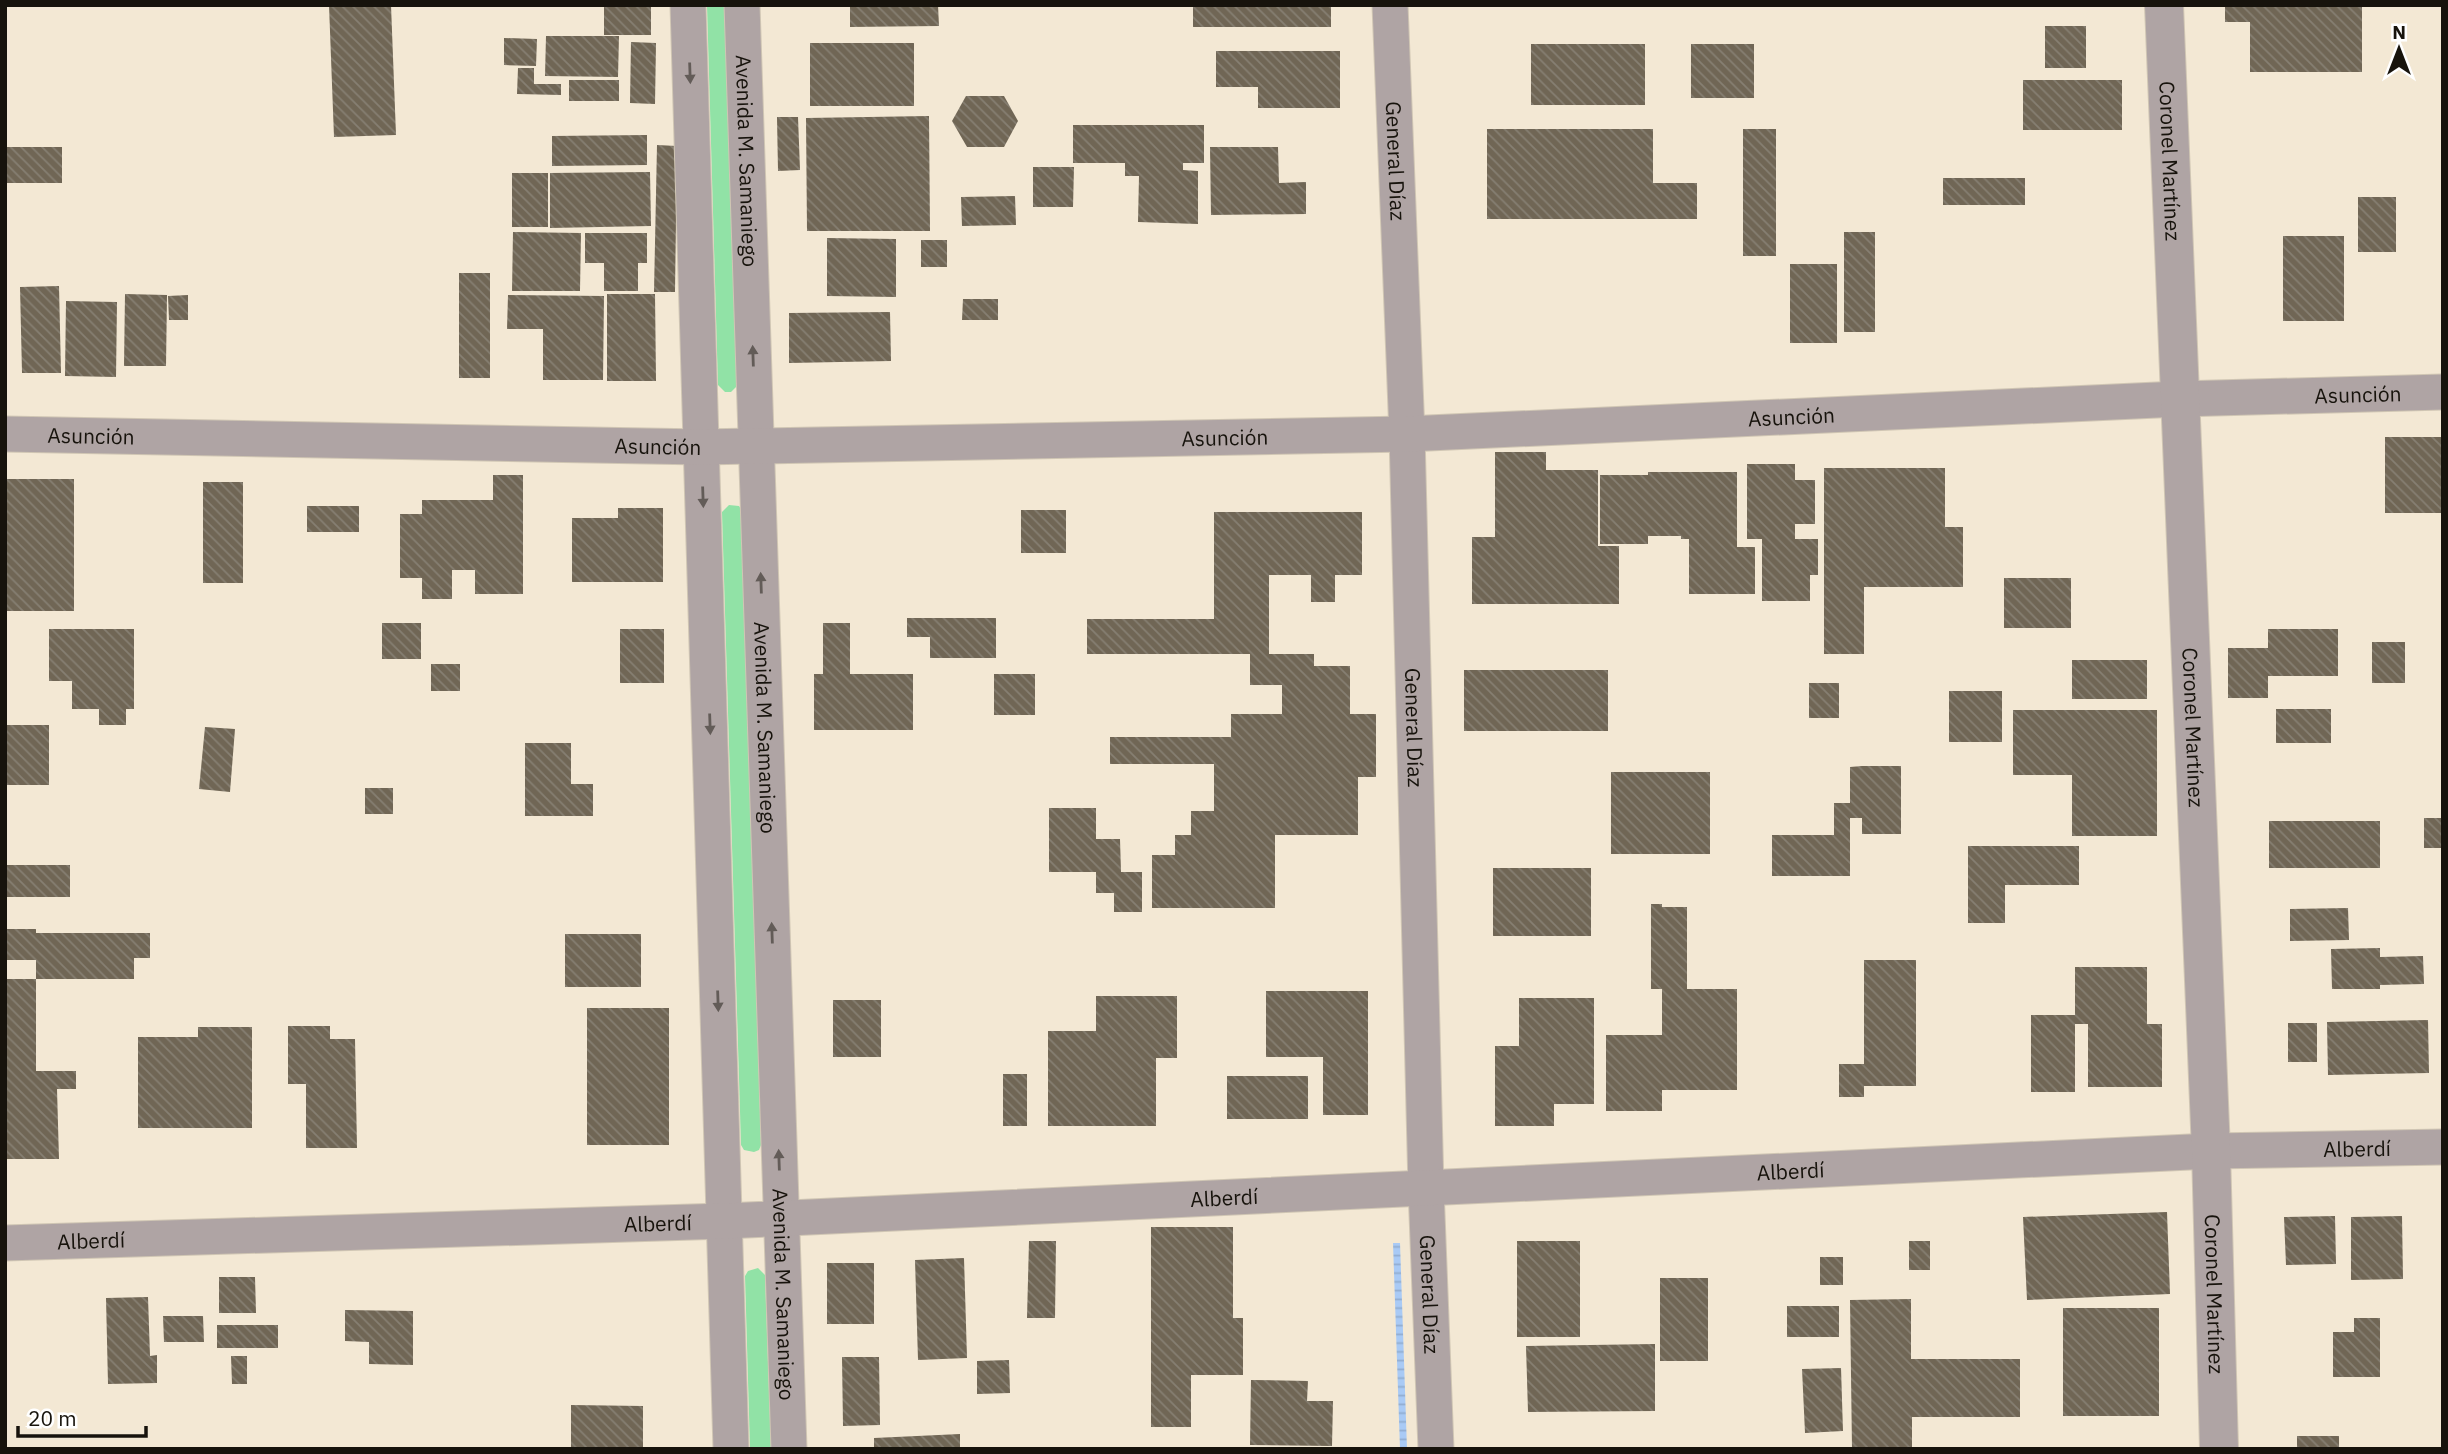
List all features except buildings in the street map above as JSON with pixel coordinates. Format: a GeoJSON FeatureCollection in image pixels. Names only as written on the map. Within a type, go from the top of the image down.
{"type":"FeatureCollection","features":[{"type":"Feature","properties":{"kind":"street"},"geometry":{"type":"LineString","coordinates":[[688,5],[732,1449]]}},
{"type":"Feature","properties":{"kind":"street","name":"Avenida M. Samaniego"},"geometry":{"type":"LineString","coordinates":[[742,5],[789,1449]]}},
{"type":"Feature","properties":{"kind":"street","name":"General Díaz"},"geometry":{"type":"LineString","coordinates":[[1390,5],[1407,434],[1426,1188],[1436,1449]]}},
{"type":"Feature","properties":{"kind":"street","name":"Coronel Martínez"},"geometry":{"type":"LineString","coordinates":[[2164,5],[2211,1151],[2219,1449]]}},
{"type":"Feature","properties":{"kind":"street","name":"Asunción"},"geometry":{"type":"LineString","coordinates":[[5,434],[702,447],[1407,434],[2179,399],[2443,393]]}},
{"type":"Feature","properties":{"kind":"street","name":"Alberdí"},"geometry":{"type":"LineString","coordinates":[[5,1243],[725,1221],[2211,1151],[2443,1147]]}},
{"type":"Feature","properties":{"kind":"green space"},"geometry":{"type":"Polygon","coordinates":[[[707,5],[726,5],[738,385],[731,392],[725,392],[718,385],[707,5]]]}},
{"type":"Feature","properties":{"kind":"green space"},"geometry":{"type":"Polygon","coordinates":[[[729,505],[739,506],[742,511],[761,1145],[759,1150],[754,1152],[744,1150],[741,1145],[722,512],[729,505]]]}},
{"type":"Feature","properties":{"kind":"green space"},"geometry":{"type":"Polygon","coordinates":[[[758,1268],[765,1275],[771,1449],[750,1449],[745,1276],[748,1271],[758,1268]]]}},
{"type":"Feature","properties":{"kind":"water"},"geometry":{"type":"Polygon","coordinates":[[[1393,1243],[1400,1243],[1407,1449],[1400,1449],[1393,1243]]]}}]}
